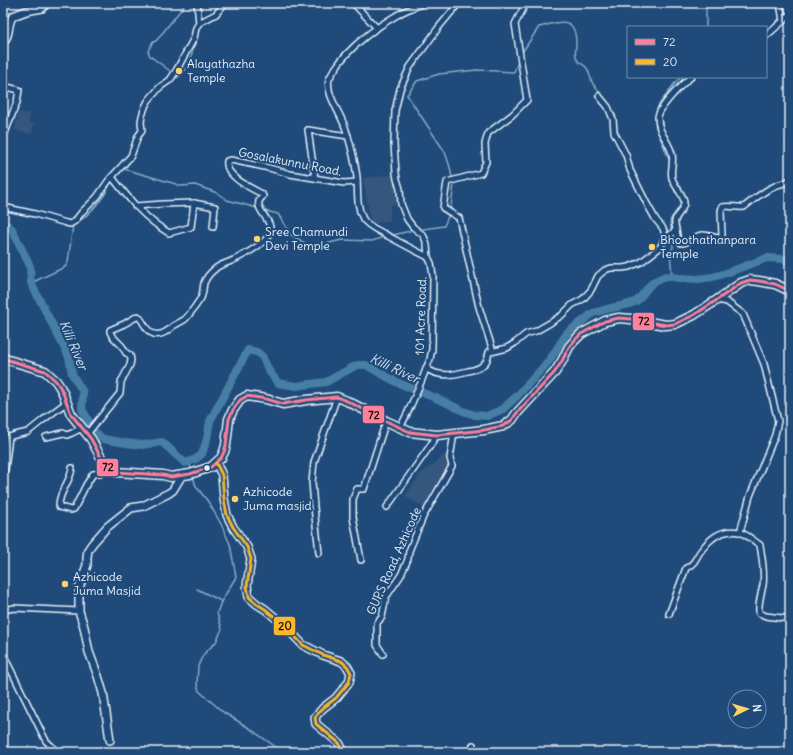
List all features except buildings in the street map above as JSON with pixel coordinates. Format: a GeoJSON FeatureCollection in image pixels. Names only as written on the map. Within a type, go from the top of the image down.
{"type":"FeatureCollection","features":[{"type":"Feature","properties":{"kind":"main road"},"geometry":{"type":"LineString","coordinates":[[3,357],[4,359],[45,370],[56,381],[63,393],[71,414],[87,431],[108,468],[116,472],[163,475],[171,477],[211,467],[221,458],[226,445],[229,419],[237,404],[247,396],[283,404],[337,397],[386,422],[410,432],[437,435],[484,430],[503,426],[512,420],[555,372],[574,341],[581,334],[605,321],[619,318],[666,325],[675,324],[694,315],[741,283],[750,280],[775,284],[790,290]]}},
{"type":"Feature","properties":{"kind":"street"},"geometry":{"type":"LineString","coordinates":[[3,42],[7,37],[10,22],[13,16],[26,11],[42,8],[47,3]]}},
{"type":"Feature","properties":{"kind":"street"},"geometry":{"type":"LineString","coordinates":[[197,3],[199,23]]}},
{"type":"Feature","properties":{"kind":"street"},"geometry":{"type":"LineString","coordinates":[[3,207],[36,214],[70,224],[75,221],[98,197],[112,177],[122,168],[132,154],[142,131],[143,113],[148,100],[160,86],[170,80],[184,58],[194,38],[196,28],[199,23],[216,14],[225,3]]}},
{"type":"Feature","properties":{"kind":"street"},"geometry":{"type":"LineString","coordinates":[[353,3],[377,28]]}},
{"type":"Feature","properties":{"kind":"street"},"geometry":{"type":"LineString","coordinates":[[424,3],[398,14],[377,28],[352,48],[340,62],[329,80],[329,85],[330,95],[345,126],[348,136],[357,178],[359,209],[364,220],[380,232],[428,257]]}},
{"type":"Feature","properties":{"kind":"street","name":"101 Acre Road."},"geometry":{"type":"LineString","coordinates":[[400,428],[421,382],[432,350],[433,276],[425,240],[407,219],[401,204],[400,189],[396,173],[394,144],[395,111],[400,89],[410,68],[439,27],[459,3]]}},
{"type":"Feature","properties":{"kind":"street"},"geometry":{"type":"LineString","coordinates":[[493,351],[478,307],[459,218],[443,208],[447,182],[482,173],[486,162],[485,144],[488,133],[512,115],[527,100],[515,24],[526,3]]}},
{"type":"Feature","properties":{"kind":"street"},"geometry":{"type":"LineString","coordinates":[[780,3],[783,21]]}},
{"type":"Feature","properties":{"kind":"street"},"geometry":{"type":"LineString","coordinates":[[767,35],[790,15]]}},
{"type":"Feature","properties":{"kind":"street"},"geometry":{"type":"LineString","coordinates":[[690,78],[664,105],[658,117],[660,129],[672,153],[672,178],[682,196],[684,203],[683,208],[675,219],[673,233],[681,243],[703,235],[721,238],[722,207],[744,207],[770,188],[778,184],[784,184],[790,180]]}},
{"type":"Feature","properties":{"kind":"street"},"geometry":{"type":"LineString","coordinates":[[3,86],[19,90],[17,102],[3,138]]}},
{"type":"Feature","properties":{"kind":"street"},"geometry":{"type":"LineString","coordinates":[[426,368],[442,375],[462,373],[476,369],[483,365],[487,360],[489,352],[508,348],[526,334],[550,324],[572,305],[583,299],[591,290],[598,276],[605,270],[611,268],[628,267],[641,262],[658,249],[664,238],[664,231],[647,204],[630,170],[626,155],[614,132],[613,118],[608,107],[600,96]]}},
{"type":"Feature","properties":{"kind":"street"},"geometry":{"type":"LineString","coordinates":[[3,119],[10,120]]}},
{"type":"Feature","properties":{"kind":"street"},"geometry":{"type":"LineString","coordinates":[[315,178],[308,130],[348,136]]}},
{"type":"Feature","properties":{"kind":"street","name":"Gosalakunnu Road."},"geometry":{"type":"LineString","coordinates":[[87,431],[120,393],[121,382],[131,363],[130,355],[126,353],[122,346],[112,336],[110,332],[111,329],[138,316],[148,330],[154,334],[168,330],[188,317],[201,297],[205,282],[213,270],[257,247],[264,242],[269,235],[271,226],[259,204],[263,196],[262,194],[236,179],[228,170],[226,162],[231,160],[290,174],[344,183],[357,182]]}},
{"type":"Feature","properties":{"kind":"street"},"geometry":{"type":"LineString","coordinates":[[112,177],[135,206],[156,225],[169,233],[191,227],[194,203]]}},
{"type":"Feature","properties":{"kind":"street"},"geometry":{"type":"LineString","coordinates":[[135,206],[194,203],[215,207],[213,227]]}},
{"type":"Feature","properties":{"kind":"street"},"geometry":{"type":"LineString","coordinates":[[664,238],[673,233]]}},
{"type":"Feature","properties":{"kind":"street"},"geometry":{"type":"LineString","coordinates":[[717,300],[727,302],[743,314],[764,364],[778,421],[775,435],[750,496],[740,532]]}},
{"type":"Feature","properties":{"kind":"street"},"geometry":{"type":"LineString","coordinates":[[319,553],[312,482],[314,462],[337,397]]}},
{"type":"Feature","properties":{"kind":"street"},"geometry":{"type":"LineString","coordinates":[[3,473],[5,469],[9,437],[15,434],[28,432],[67,402]]}},
{"type":"Feature","properties":{"kind":"street"},"geometry":{"type":"LineString","coordinates":[[361,560],[353,517],[353,498],[357,489],[364,489],[386,422]]}},
{"type":"Feature","properties":{"kind":"street"},"geometry":{"type":"LineString","coordinates":[[46,437],[63,433],[67,434],[87,431]]}},
{"type":"Feature","properties":{"kind":"street","name":"GUPS Road, Azhicode"},"geometry":{"type":"LineString","coordinates":[[383,654],[377,645],[377,622],[382,617],[386,597],[401,575],[423,517],[452,466],[450,458],[454,433]]}},
{"type":"Feature","properties":{"kind":"street"},"geometry":{"type":"LineString","coordinates":[[387,507],[437,435]]}},
{"type":"Feature","properties":{"kind":"street"},"geometry":{"type":"LineString","coordinates":[[216,463],[222,475],[227,515],[233,527],[247,547],[250,559],[247,586],[249,597],[282,624],[303,645],[341,662],[347,666],[351,672],[348,682],[336,698],[315,718],[316,724],[339,742],[344,752]]}},
{"type":"Feature","properties":{"kind":"street"},"geometry":{"type":"LineString","coordinates":[[72,468],[71,477],[61,493],[59,501],[59,507],[71,510],[74,509],[86,484],[93,474],[102,472],[108,468]]}},
{"type":"Feature","properties":{"kind":"street"},"geometry":{"type":"LineString","coordinates":[[110,740],[103,693],[89,652],[78,595],[87,565],[88,550],[107,527],[131,508],[143,506],[173,490],[182,475]]}},
{"type":"Feature","properties":{"kind":"street"},"geometry":{"type":"LineString","coordinates":[[669,614],[686,568],[691,566],[709,541],[719,533],[740,532],[760,545],[763,563],[763,584],[758,606],[759,613],[766,616],[790,619]]}},
{"type":"Feature","properties":{"kind":"street"},"geometry":{"type":"LineString","coordinates":[[3,610],[14,608],[80,611]]}},
{"type":"Feature","properties":{"kind":"street"},"geometry":{"type":"LineString","coordinates":[[3,654],[46,741],[58,752]]}},
{"type":"Feature","properties":{"kind":"street"},"geometry":{"type":"LineString","coordinates":[[472,752],[473,745]]}},
{"type":"Feature","properties":{"kind":"shaded area"},"geometry":{"type":"Polygon","coordinates":[[[19,112],[30,114],[29,123],[34,124],[31,134],[14,130],[19,112]]]}},
{"type":"Feature","properties":{"kind":"shaded area"},"geometry":{"type":"Polygon","coordinates":[[[395,174],[397,189],[400,191],[400,204],[390,205],[390,221],[371,224],[363,178],[395,174]]]}},
{"type":"Feature","properties":{"kind":"shaded area"},"geometry":{"type":"Polygon","coordinates":[[[444,455],[448,455],[451,466],[424,507],[405,496],[421,473],[444,455]]]}},
{"type":"Feature","properties":{"kind":"waterway"},"geometry":{"type":"LineString","coordinates":[[178,77],[150,56],[148,51],[152,43],[157,40],[186,3]]}},
{"type":"Feature","properties":{"kind":"waterway"},"geometry":{"type":"LineString","coordinates":[[704,3],[706,8],[706,26]]}},
{"type":"Feature","properties":{"kind":"waterway"},"geometry":{"type":"LineString","coordinates":[[784,14],[790,10]]}},
{"type":"Feature","properties":{"kind":"waterway"},"geometry":{"type":"LineString","coordinates":[[767,30],[773,27],[780,18]]}},
{"type":"Feature","properties":{"kind":"waterway"},"geometry":{"type":"LineString","coordinates":[[521,54],[539,27],[559,22],[570,24],[575,34],[575,54],[578,62],[586,67],[593,84],[607,102]]}},
{"type":"Feature","properties":{"kind":"waterway"},"geometry":{"type":"LineString","coordinates":[[173,80],[182,74],[187,68],[191,59],[200,25]]}},
{"type":"Feature","properties":{"kind":"waterway"},"geometry":{"type":"LineString","coordinates":[[452,178],[445,152],[407,95],[417,81],[439,74],[477,70],[514,72],[519,59]]}},
{"type":"Feature","properties":{"kind":"waterway"},"geometry":{"type":"LineString","coordinates":[[670,162],[656,127],[655,117],[658,106],[680,78]]}},
{"type":"Feature","properties":{"kind":"waterway"},"geometry":{"type":"LineString","coordinates":[[139,141],[143,133]]}},
{"type":"Feature","properties":{"kind":"waterway"},"geometry":{"type":"LineString","coordinates":[[118,174],[126,167],[133,157]]}},
{"type":"Feature","properties":{"kind":"waterway"},"geometry":{"type":"LineString","coordinates":[[124,169],[180,186],[195,185],[217,193],[227,200],[257,208]]}},
{"type":"Feature","properties":{"kind":"waterway"},"geometry":{"type":"LineString","coordinates":[[76,223],[84,218],[96,206],[105,194],[113,179]]}},
{"type":"Feature","properties":{"kind":"waterway"},"geometry":{"type":"LineString","coordinates":[[423,229],[444,226],[450,212],[454,185],[453,182]]}},
{"type":"Feature","properties":{"kind":"waterway"},"geometry":{"type":"LineString","coordinates":[[674,187],[675,192],[679,195]]}},
{"type":"Feature","properties":{"kind":"waterway"},"geometry":{"type":"LineString","coordinates":[[266,211],[278,214],[291,235],[312,247],[342,240],[372,241],[384,237]]}},
{"type":"Feature","properties":{"kind":"waterway"},"geometry":{"type":"LineString","coordinates":[[672,231],[670,220],[678,211]]}},
{"type":"Feature","properties":{"kind":"waterway","name":"Killi River"},"geometry":{"type":"LineString","coordinates":[[3,222],[12,229],[30,266],[31,283],[69,357],[72,374],[83,392],[82,409],[95,433],[103,439],[126,443],[142,445],[162,442],[185,463],[196,459],[202,454],[207,439],[210,421],[248,350],[257,352],[262,356],[269,371],[278,383],[296,386],[326,382],[357,365],[366,365],[396,382],[443,401],[463,411],[475,415],[487,416],[503,409],[518,395],[549,361],[567,333],[593,313],[637,301],[651,284],[657,280],[666,276],[698,279],[713,277],[767,258],[783,259],[790,262]]}},
{"type":"Feature","properties":{"kind":"waterway"},"geometry":{"type":"LineString","coordinates":[[31,283],[65,267],[68,262],[73,225]]}},
{"type":"Feature","properties":{"kind":"waterway"},"geometry":{"type":"LineString","coordinates":[[663,225],[670,233]]}},
{"type":"Feature","properties":{"kind":"waterway"},"geometry":{"type":"LineString","coordinates":[[393,235],[410,231]]}},
{"type":"Feature","properties":{"kind":"waterway"},"geometry":{"type":"LineString","coordinates":[[672,236],[673,248],[670,251],[672,277]]}},
{"type":"Feature","properties":{"kind":"waterway","name":"Killi River"},"geometry":{"type":"LineString","coordinates":[[191,469],[190,465],[194,460]]}},
{"type":"Feature","properties":{"kind":"waterway"},"geometry":{"type":"LineString","coordinates":[[193,477],[196,486],[209,503],[221,524],[230,544],[236,577],[221,602],[197,589]]}},
{"type":"Feature","properties":{"kind":"waterway"},"geometry":{"type":"LineString","coordinates":[[221,602],[217,613],[222,629],[216,642],[203,655],[198,666],[197,684],[199,691],[223,712],[283,752]]}},
{"type":"Feature","properties":{"kind":"transit line","name":"72"},"geometry":{"type":"LineString","coordinates":[[3,357],[5,359],[45,371],[56,381],[63,393],[71,414],[91,439],[108,468],[116,472],[163,475],[171,477],[190,474],[211,467],[221,458],[226,445],[229,419],[240,400],[247,396],[283,404],[337,397],[410,432],[437,435],[484,430],[503,426],[512,420],[555,372],[574,341],[581,334],[605,321],[619,318],[666,325],[675,324],[694,315],[741,283],[750,280],[775,284],[790,291]]}},
{"type":"Feature","properties":{"kind":"transit line","name":"20"},"geometry":{"type":"LineString","coordinates":[[216,463],[222,475],[227,515],[233,527],[247,547],[251,559],[247,586],[249,597],[283,624],[303,645],[323,655],[341,661],[347,666],[351,673],[349,682],[336,698],[323,708],[315,717],[316,724],[339,743],[344,752]]}},
{"type":"Feature","properties":{"kind":"place","name":"Alayathazha Temple"},"geometry":{"type":"Point","coordinates":[179,71]}},
{"type":"Feature","properties":{"kind":"place","name":"Sree Chamundi Devi Temple"},"geometry":{"type":"Point","coordinates":[257,239]}},
{"type":"Feature","properties":{"kind":"place","name":"Bhoothathanpara Temple"},"geometry":{"type":"Point","coordinates":[652,247]}},
{"type":"Feature","properties":{"kind":"place","name":"Azhicode Juma masjid"},"geometry":{"type":"Point","coordinates":[235,499]}},
{"type":"Feature","properties":{"kind":"place","name":"Azhicode Juma Masjid"},"geometry":{"type":"Point","coordinates":[65,584]}}]}
